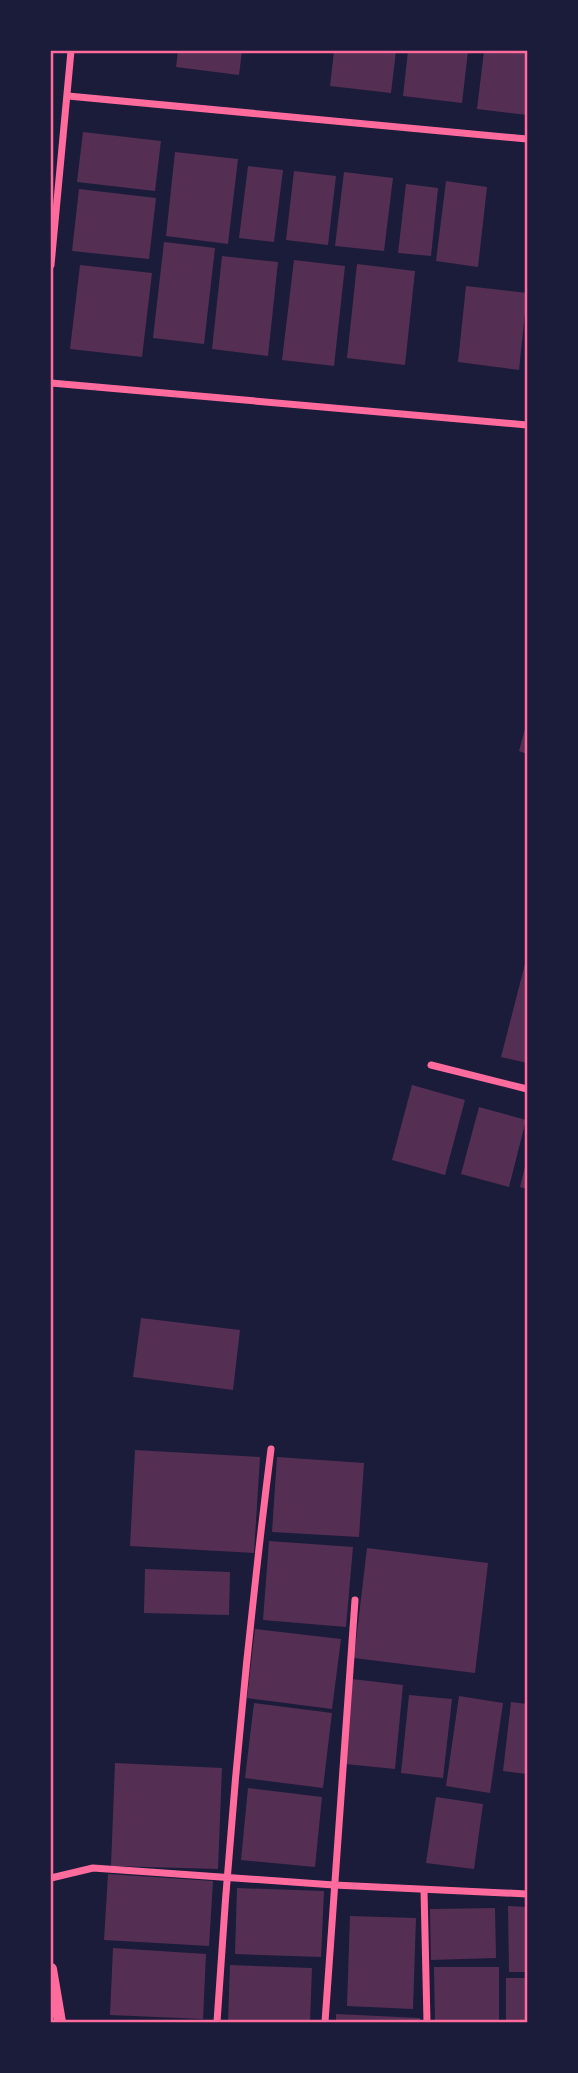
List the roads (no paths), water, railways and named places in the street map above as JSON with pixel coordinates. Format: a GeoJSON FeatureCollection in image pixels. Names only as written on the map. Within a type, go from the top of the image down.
{"type":"FeatureCollection","features":[{"type":"Feature","properties":{"kind":"street"},"geometry":{"type":"LineString","coordinates":[[51,265],[71,51]]}},
{"type":"Feature","properties":{"kind":"street"},"geometry":{"type":"LineString","coordinates":[[68,96],[527,139]]}},
{"type":"Feature","properties":{"kind":"street"},"geometry":{"type":"LineString","coordinates":[[51,383],[527,425]]}},
{"type":"Feature","properties":{"kind":"street"},"geometry":{"type":"LineString","coordinates":[[431,1065],[527,1089]]}},
{"type":"Feature","properties":{"kind":"street"},"geometry":{"type":"LineString","coordinates":[[217,2022],[226,1878],[255,1577],[271,1449]]}},
{"type":"Feature","properties":{"kind":"street"},"geometry":{"type":"LineString","coordinates":[[324,2022],[355,1600]]}},
{"type":"Feature","properties":{"kind":"street"},"geometry":{"type":"LineString","coordinates":[[51,1878],[93,1868],[334,1885],[527,1894]]}},
{"type":"Feature","properties":{"kind":"street"},"geometry":{"type":"LineString","coordinates":[[424,1890],[426,2022]]}},
{"type":"Feature","properties":{"kind":"street"},"geometry":{"type":"LineString","coordinates":[[51,1969],[60,2022]]}}]}
